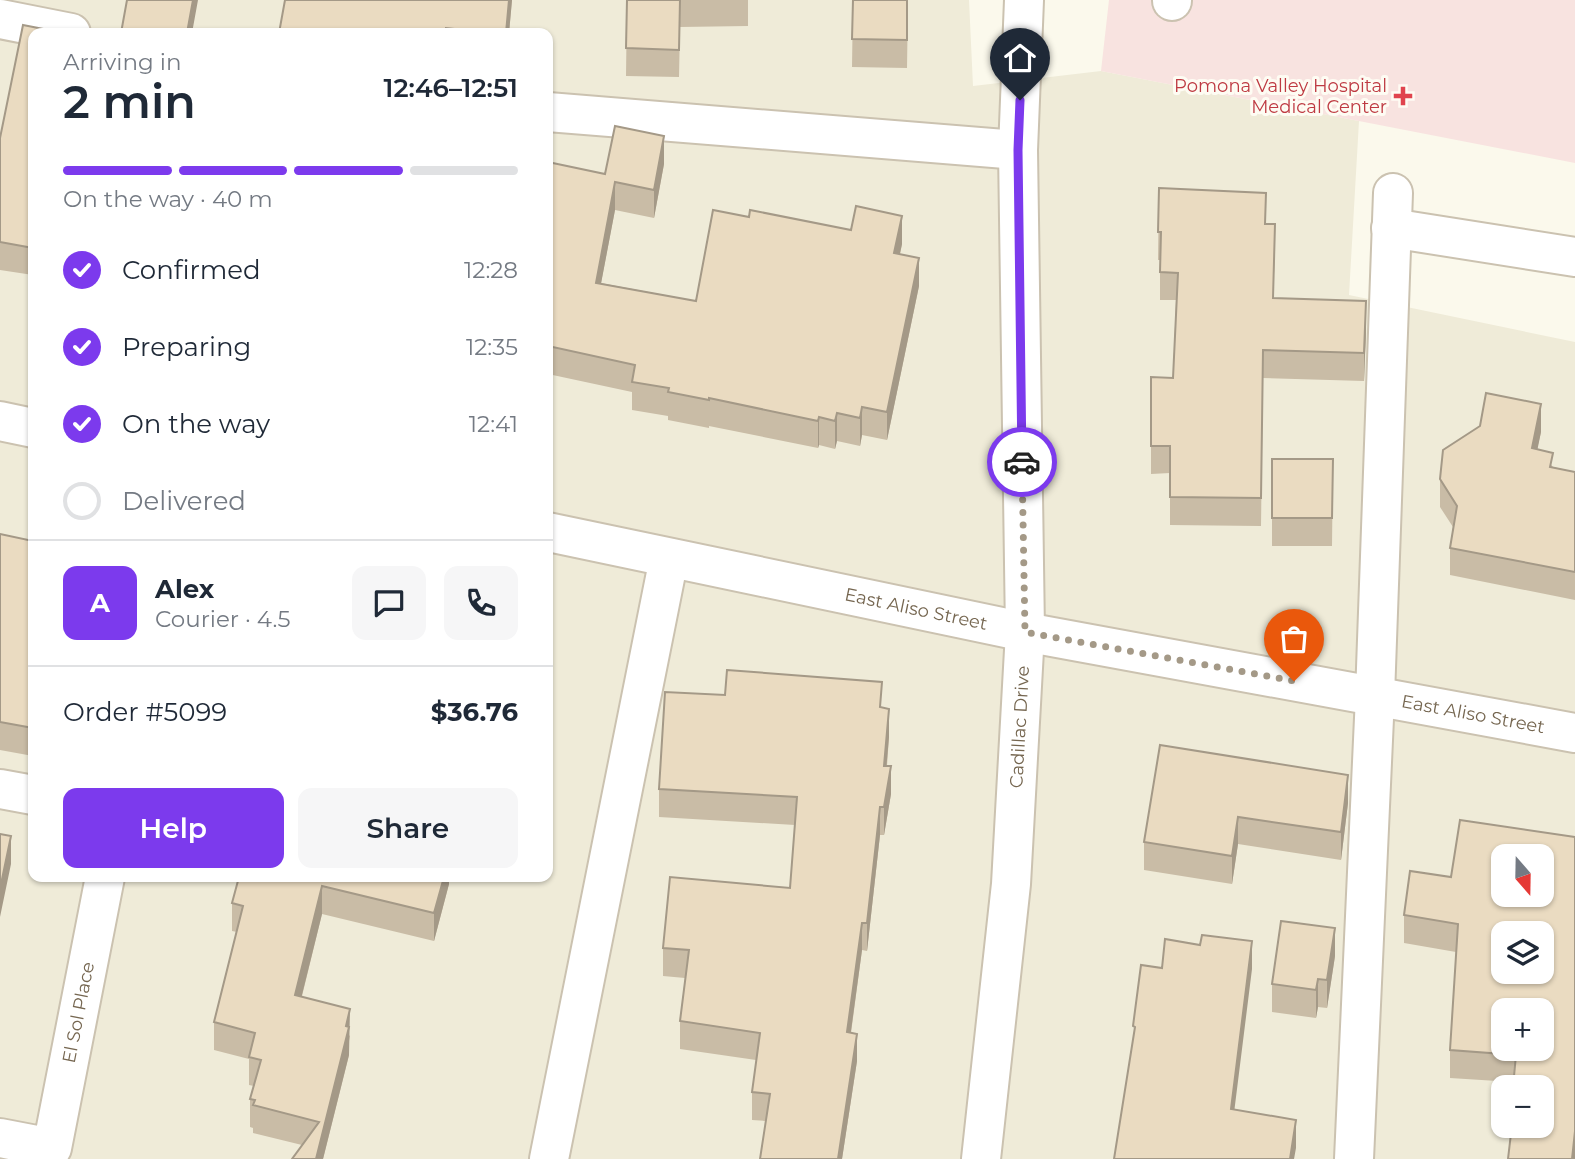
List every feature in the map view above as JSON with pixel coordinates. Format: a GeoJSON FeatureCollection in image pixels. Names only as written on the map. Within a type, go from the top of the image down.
{"type":"FeatureCollection","features":[{"type":"Feature","properties":{"kind":"street","name":"Cadillac Drive"},"geometry":{"type":"LineString","coordinates":[[981,1159],[1011,884],[1025,632],[1018,150],[1024,0]]}},
{"type":"Feature","properties":{"kind":"street"},"geometry":{"type":"LineString","coordinates":[[0,19],[46,28]]}},
{"type":"Feature","properties":{"kind":"street"},"geometry":{"type":"LineString","coordinates":[[553,112],[1018,150]]}},
{"type":"Feature","properties":{"kind":"street"},"geometry":{"type":"LineString","coordinates":[[1354,1159],[1375,696],[1392,211],[1575,257]]}},
{"type":"Feature","properties":{"kind":"street"},"geometry":{"type":"LineString","coordinates":[[0,421],[28,427]]}},
{"type":"Feature","properties":{"kind":"street","name":"East Aliso Street"},"geometry":{"type":"LineString","coordinates":[[553,534],[1025,632],[1575,733]]}},
{"type":"Feature","properties":{"kind":"street"},"geometry":{"type":"LineString","coordinates":[[549,1159],[670,558]]}},
{"type":"Feature","properties":{"kind":"street"},"geometry":{"type":"LineString","coordinates":[[0,789],[28,794]]}},
{"type":"Feature","properties":{"kind":"street","name":"El Sol Place"},"geometry":{"type":"LineString","coordinates":[[0,1138],[52,1148],[104,882]]}},
{"type":"Feature","properties":{"kind":"shaded area"},"geometry":{"type":"Polygon","coordinates":[[[0,0],[969,0],[973,86],[1101,71],[1359,121],[1349,295],[1575,342],[1575,1159],[0,1159],[0,0]]]}},
{"type":"Feature","properties":{"kind":"shaded area","name":"Pomona Valley Hospital Medical Center"},"geometry":{"type":"Polygon","coordinates":[[[1109,0],[1575,0],[1575,163],[1101,71],[1109,0]]]}},
{"type":"Feature","properties":{"kind":"building"},"geometry":{"type":"Polygon","coordinates":[[[127,0],[193,0],[188,28],[122,28],[127,0]]]}},
{"type":"Feature","properties":{"kind":"building"},"geometry":{"type":"Polygon","coordinates":[[[285,0],[509,0],[506,28],[280,28],[285,0]]]}},
{"type":"Feature","properties":{"kind":"building"},"geometry":{"type":"Polygon","coordinates":[[[627,0],[680,0],[679,50],[626,48],[627,0]]]}},
{"type":"Feature","properties":{"kind":"building"},"geometry":{"type":"Polygon","coordinates":[[[853,0],[907,0],[907,40],[852,39],[853,0]]]}},
{"type":"Feature","properties":{"kind":"building"},"geometry":{"type":"Polygon","coordinates":[[[23,25],[38,28],[28,28],[28,247],[0,242],[0,138],[23,25]]]}},
{"type":"Feature","properties":{"kind":"building"},"geometry":{"type":"Polygon","coordinates":[[[615,126],[664,136],[654,190],[615,182],[596,283],[696,301],[713,210],[749,217],[750,210],[851,230],[856,206],[902,216],[894,253],[919,258],[887,412],[862,407],[860,418],[837,413],[835,421],[819,417],[818,421],[709,400],[668,392],[669,388],[632,382],[635,365],[553,347],[553,163],[605,174],[615,126]]]}},
{"type":"Feature","properties":{"kind":"building"},"geometry":{"type":"Polygon","coordinates":[[[1159,188],[1266,193],[1265,224],[1275,224],[1273,298],[1366,301],[1364,353],[1263,350],[1261,498],[1170,497],[1170,446],[1151,446],[1151,377],[1173,378],[1178,273],[1160,272],[1159,188]]]}},
{"type":"Feature","properties":{"kind":"building"},"geometry":{"type":"Polygon","coordinates":[[[1486,393],[1541,404],[1532,448],[1553,453],[1550,467],[1575,472],[1575,572],[1450,548],[1457,506],[1440,479],[1443,450],[1480,426],[1486,393]]]}},
{"type":"Feature","properties":{"kind":"building"},"geometry":{"type":"Polygon","coordinates":[[[1272,459],[1333,459],[1332,518],[1272,518],[1272,459]]]}},
{"type":"Feature","properties":{"kind":"building"},"geometry":{"type":"Polygon","coordinates":[[[0,534],[28,540],[28,727],[0,722],[0,534]]]}},
{"type":"Feature","properties":{"kind":"building"},"geometry":{"type":"Polygon","coordinates":[[[727,670],[882,682],[880,707],[889,709],[884,766],[891,766],[884,807],[880,807],[867,923],[862,923],[847,1032],[857,1034],[838,1159],[760,1159],[770,1094],[752,1092],[760,1033],[680,1021],[689,950],[663,948],[670,877],[790,888],[797,797],[659,789],[665,692],[725,695],[727,670]]]}},
{"type":"Feature","properties":{"kind":"building"},"geometry":{"type":"Polygon","coordinates":[[[1160,745],[1348,775],[1341,832],[1238,817],[1232,856],[1144,842],[1160,745]]]}},
{"type":"Feature","properties":{"kind":"building"},"geometry":{"type":"Polygon","coordinates":[[[1460,820],[1575,837],[1575,1131],[1572,1159],[1508,1159],[1510,1138],[1554,1138],[1554,1075],[1514,1075],[1515,1061],[1554,1061],[1554,998],[1491,998],[1491,1053],[1450,1050],[1458,924],[1404,915],[1410,871],[1451,877],[1460,820]]]}},
{"type":"Feature","properties":{"kind":"building"},"geometry":{"type":"Polygon","coordinates":[[[0,834],[11,836],[0,889],[0,834]]]}},
{"type":"Feature","properties":{"kind":"building"},"geometry":{"type":"Polygon","coordinates":[[[238,882],[443,882],[434,913],[322,886],[295,995],[350,1009],[346,1026],[349,1027],[316,1159],[292,1159],[319,1122],[253,1105],[255,1100],[250,1099],[261,1060],[249,1057],[255,1033],[214,1022],[243,906],[232,903],[238,882]]]}},
{"type":"Feature","properties":{"kind":"building"},"geometry":{"type":"Polygon","coordinates":[[[1281,921],[1335,928],[1327,980],[1318,979],[1316,990],[1272,984],[1281,921]]]}},
{"type":"Feature","properties":{"kind":"building"},"geometry":{"type":"Polygon","coordinates":[[[1202,935],[1252,941],[1231,1109],[1296,1120],[1290,1159],[1114,1159],[1135,1027],[1141,965],[1162,968],[1165,939],[1200,945],[1202,935]]]}},
{"type":"Feature","properties":{"kind":"way so far"},"geometry":{"type":"LineString","coordinates":[[1022,462],[1025,632],[1294,681]]}},
{"type":"Feature","properties":{"kind":"place","name":"Pomona Valley Hospital Medical Center"},"geometry":{"type":"Point","coordinates":[1403,96]}},
{"type":"Feature","properties":{"kind":"route"},"geometry":{"type":"LineString","coordinates":[[1020,100],[1018,150],[1022,462]]}}]}
